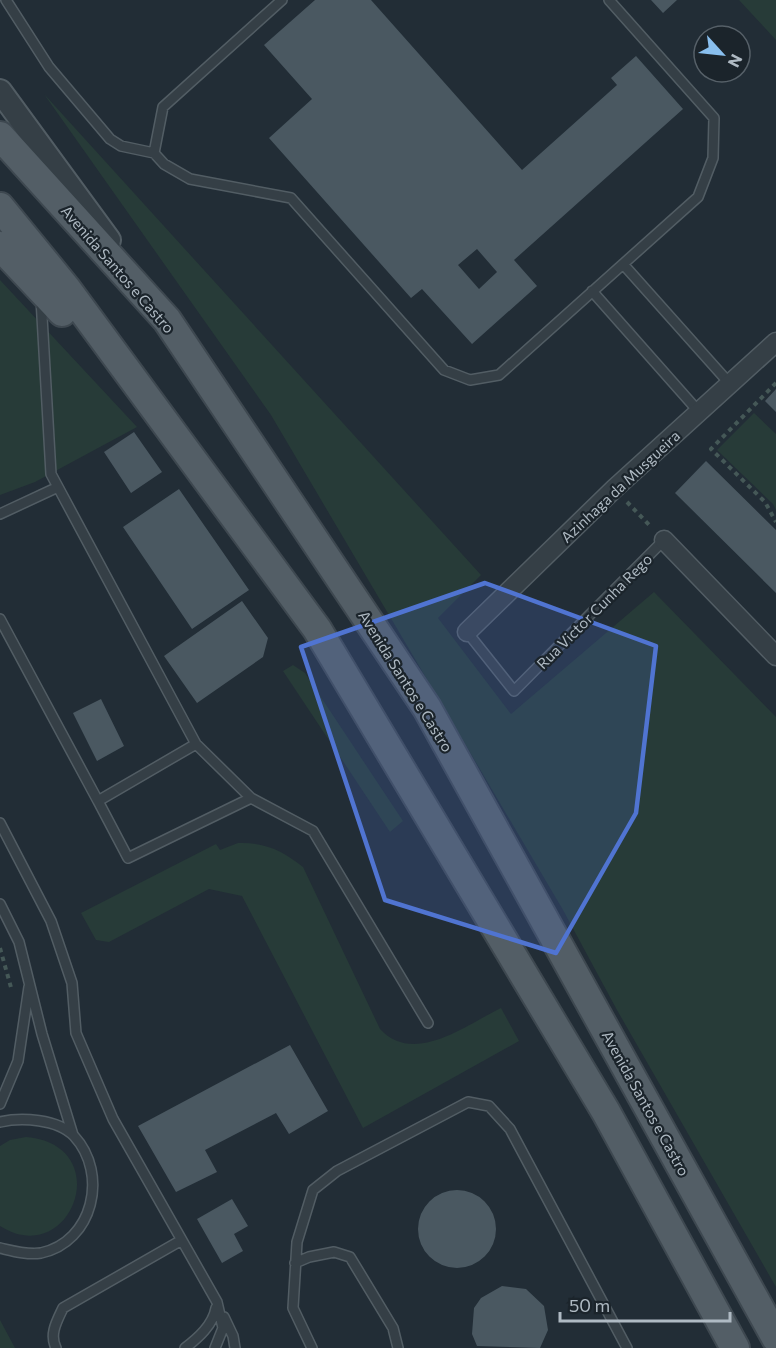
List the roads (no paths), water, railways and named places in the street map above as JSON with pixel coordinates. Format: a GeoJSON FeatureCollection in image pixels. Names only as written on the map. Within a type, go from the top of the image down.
{"type":"FeatureCollection","features":[{"type":"Feature","properties":{"kind":"main road","name":"Avenida Santos e Castro"},"geometry":{"type":"LineString","coordinates":[[0,136],[160,312],[427,708],[776,1338]]}},
{"type":"Feature","properties":{"kind":"main road"},"geometry":{"type":"LineString","coordinates":[[0,207],[66,288],[317,629],[606,1112],[735,1348]]}},
{"type":"Feature","properties":{"kind":"main road"},"geometry":{"type":"LineString","coordinates":[[0,246],[176,438]]}},
{"type":"Feature","properties":{"kind":"street"},"geometry":{"type":"LineString","coordinates":[[0,91],[60,170],[160,312]]}},
{"type":"Feature","properties":{"kind":"street","name":"Azinhaga da Musgueira"},"geometry":{"type":"LineString","coordinates":[[467,632],[614,489],[776,342]]}},
{"type":"Feature","properties":{"kind":"street","name":"Rua Victor Cunha Rego"},"geometry":{"type":"LineString","coordinates":[[664,540],[776,657]]}},
{"type":"Feature","properties":{"kind":"lane"},"geometry":{"type":"LineString","coordinates":[[6,0],[49,67],[110,139],[130,149],[154,153],[164,164],[190,179],[291,198],[444,370],[470,380],[499,375],[698,197],[713,158],[714,118],[609,0]]}},
{"type":"Feature","properties":{"kind":"lane"},"geometry":{"type":"LineString","coordinates":[[154,153],[163,107],[282,0]]}},
{"type":"Feature","properties":{"kind":"lane"},"geometry":{"type":"LineString","coordinates":[[623,264],[730,384]]}},
{"type":"Feature","properties":{"kind":"lane"},"geometry":{"type":"LineString","coordinates":[[40,288],[51,474],[196,744],[251,798],[313,831],[428,1023]]}},
{"type":"Feature","properties":{"kind":"lane"},"geometry":{"type":"LineString","coordinates":[[592,291],[699,412]]}},
{"type":"Feature","properties":{"kind":"lane"},"geometry":{"type":"LineString","coordinates":[[0,514],[58,487]]}},
{"type":"Feature","properties":{"kind":"lane","name":"Rua Victor Cunha Rego"},"geometry":{"type":"LineString","coordinates":[[467,632],[514,691],[664,540]]}},
{"type":"Feature","properties":{"kind":"lane"},"geometry":{"type":"LineString","coordinates":[[0,618],[128,858],[251,798]]}},
{"type":"Feature","properties":{"kind":"lane"},"geometry":{"type":"LineString","coordinates":[[98,801],[196,744]]}},
{"type":"Feature","properties":{"kind":"lane"},"geometry":{"type":"LineString","coordinates":[[0,823],[51,921],[72,983],[76,1033],[106,1103],[180,1241],[217,1302],[231,1330],[236,1348]]}},
{"type":"Feature","properties":{"kind":"lane"},"geometry":{"type":"LineString","coordinates":[[0,904],[19,942],[30,978],[42,1034],[73,1135],[81,1146],[92,1175],[92,1204],[82,1225],[69,1240],[39,1253],[0,1248]]}},
{"type":"Feature","properties":{"kind":"lane"},"geometry":{"type":"LineString","coordinates":[[0,1104],[18,1061],[30,978]]}},
{"type":"Feature","properties":{"kind":"lane"},"geometry":{"type":"LineString","coordinates":[[312,1348],[293,1308],[297,1242],[313,1190],[337,1171],[468,1102],[489,1106],[510,1129],[627,1348]]}},
{"type":"Feature","properties":{"kind":"lane"},"geometry":{"type":"LineString","coordinates":[[0,1122],[14,1119],[32,1120],[63,1129],[73,1135]]}},
{"type":"Feature","properties":{"kind":"lane"},"geometry":{"type":"LineString","coordinates":[[56,1348],[52,1340],[55,1325],[63,1308],[180,1241]]}},
{"type":"Feature","properties":{"kind":"lane"},"geometry":{"type":"LineString","coordinates":[[295,1263],[334,1251],[350,1257],[393,1328],[398,1348]]}},
{"type":"Feature","properties":{"kind":"lane"},"geometry":{"type":"LineString","coordinates":[[185,1348],[214,1318],[217,1302]]}},
{"type":"Feature","properties":{"kind":"lane"},"geometry":{"type":"LineString","coordinates":[[215,1348],[223,1328],[217,1302]]}},
{"type":"Feature","properties":{"kind":"lane"},"geometry":{"type":"LineString","coordinates":[[227,1348],[231,1330]]}}]}
